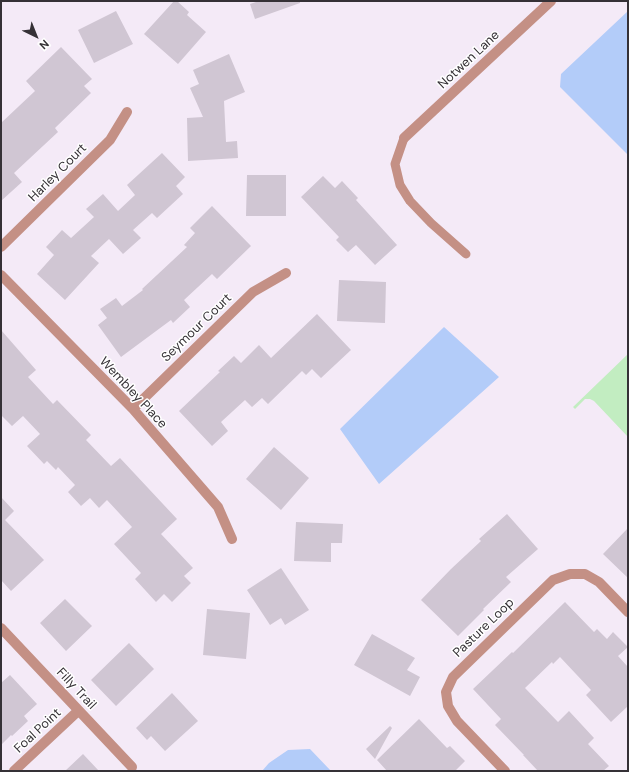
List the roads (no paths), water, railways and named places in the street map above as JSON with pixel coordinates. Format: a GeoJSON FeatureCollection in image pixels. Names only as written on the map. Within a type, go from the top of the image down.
{"type":"FeatureCollection","features":[{"type":"Feature","properties":{"kind":"street","name":"Notwen Lane"},"geometry":{"type":"LineString","coordinates":[[404,138],[551,1]]}},
{"type":"Feature","properties":{"kind":"street","name":"Harley Court"},"geometry":{"type":"LineString","coordinates":[[1,247],[110,140],[127,112]]}},
{"type":"Feature","properties":{"kind":"street","name":"Seymour Court"},"geometry":{"type":"LineString","coordinates":[[132,409],[253,292],[286,273]]}},
{"type":"Feature","properties":{"kind":"street","name":"Wembley Place"},"geometry":{"type":"LineString","coordinates":[[1,275],[132,409],[218,507],[232,539]]}},
{"type":"Feature","properties":{"kind":"street","name":"Pasture Loop"},"geometry":{"type":"LineString","coordinates":[[505,771],[457,721],[448,706],[446,692],[453,677],[553,580],[570,574],[585,574],[599,582],[628,612]]}},
{"type":"Feature","properties":{"kind":"street","name":"Filly Trail"},"geometry":{"type":"LineString","coordinates":[[1,628],[132,767]]}},
{"type":"Feature","properties":{"kind":"street","name":"Foal Point"},"geometry":{"type":"LineString","coordinates":[[14,771],[78,711]]}},
{"type":"Feature","properties":{"kind":"lane"},"geometry":{"type":"LineString","coordinates":[[404,138],[395,164],[400,185],[410,201],[431,223],[466,254]]}},
{"type":"Feature","properties":{"kind":"water"},"geometry":{"type":"Polygon","coordinates":[[[628,11],[628,155],[560,87],[561,74],[628,11]]]}},
{"type":"Feature","properties":{"kind":"water"},"geometry":{"type":"Polygon","coordinates":[[[444,327],[499,377],[379,484],[340,429],[444,327]]]}},
{"type":"Feature","properties":{"kind":"water"},"geometry":{"type":"Polygon","coordinates":[[[310,749],[331,771],[262,771],[269,763],[288,750],[310,749]]]}}]}
